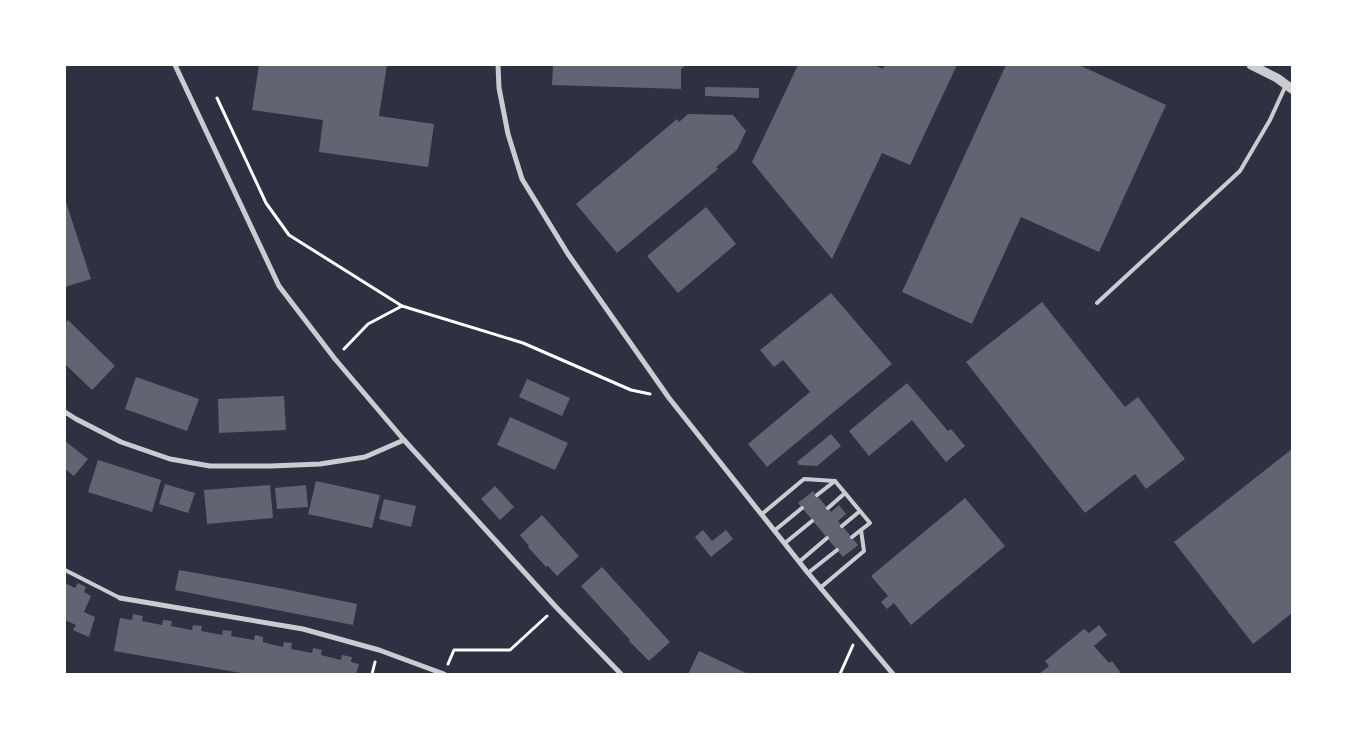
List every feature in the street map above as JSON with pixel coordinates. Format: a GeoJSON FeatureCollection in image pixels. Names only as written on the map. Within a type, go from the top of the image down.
{"type":"FeatureCollection","features":[{"type":"Feature","properties":{"kind":"street"},"geometry":{"type":"LineString","coordinates":[[175,65],[279,286],[335,358],[404,440],[556,607],[621,674]]}},
{"type":"Feature","properties":{"kind":"street"},"geometry":{"type":"LineString","coordinates":[[498,65],[499,88],[508,134],[522,179],[568,254],[669,398],[808,574],[893,674]]}},
{"type":"Feature","properties":{"kind":"street"},"geometry":{"type":"LineString","coordinates":[[1251,65],[1277,78],[1289,87]]}},
{"type":"Feature","properties":{"kind":"street"},"geometry":{"type":"LineString","coordinates":[[65,412],[121,442],[170,460],[210,466],[320,464],[366,457],[404,440]]}},
{"type":"Feature","properties":{"kind":"street"},"geometry":{"type":"LineString","coordinates":[[120,598],[303,628],[379,650],[443,674]]}},
{"type":"Feature","properties":{"kind":"lane"},"geometry":{"type":"LineString","coordinates":[[1097,303],[1240,172],[1289,87]]}},
{"type":"Feature","properties":{"kind":"lane"},"geometry":{"type":"LineString","coordinates":[[762,514],[804,479],[835,481],[870,523],[852,537]]}},
{"type":"Feature","properties":{"kind":"lane"},"geometry":{"type":"LineString","coordinates":[[817,496],[835,481]]}},
{"type":"Feature","properties":{"kind":"lane"},"geometry":{"type":"LineString","coordinates":[[828,508],[845,493]]}},
{"type":"Feature","properties":{"kind":"lane"},"geometry":{"type":"LineString","coordinates":[[774,531],[802,508]]}},
{"type":"Feature","properties":{"kind":"lane"},"geometry":{"type":"LineString","coordinates":[[842,526],[860,511]]}},
{"type":"Feature","properties":{"kind":"lane"},"geometry":{"type":"LineString","coordinates":[[785,544],[812,520]]}},
{"type":"Feature","properties":{"kind":"lane"},"geometry":{"type":"LineString","coordinates":[[820,588],[864,551],[861,530]]}},
{"type":"Feature","properties":{"kind":"lane"},"geometry":{"type":"LineString","coordinates":[[799,562],[827,538]]}},
{"type":"Feature","properties":{"kind":"lane"},"geometry":{"type":"LineString","coordinates":[[808,574],[837,550]]}},
{"type":"Feature","properties":{"kind":"lane"},"geometry":{"type":"LineString","coordinates":[[65,570],[120,598]]}},
{"type":"Feature","properties":{"kind":"path"},"geometry":{"type":"LineString","coordinates":[[217,98],[266,203],[289,235],[402,306],[523,343],[631,390],[669,398]]}},
{"type":"Feature","properties":{"kind":"path"},"geometry":{"type":"LineString","coordinates":[[335,358],[368,324],[402,306]]}},
{"type":"Feature","properties":{"kind":"path"},"geometry":{"type":"LineString","coordinates":[[443,674],[454,650],[510,650],[556,607]]}},
{"type":"Feature","properties":{"kind":"path"},"geometry":{"type":"LineString","coordinates":[[840,674],[858,633]]}},
{"type":"Feature","properties":{"kind":"building"},"geometry":{"type":"Polygon","coordinates":[[[259,65],[387,65],[379,116],[434,124],[428,167],[319,152],[323,120],[252,110],[259,65]]]}},
{"type":"Feature","properties":{"kind":"building"},"geometry":{"type":"Polygon","coordinates":[[[553,65],[686,65],[681,69],[681,89],[552,85],[553,65]]]}},
{"type":"Feature","properties":{"kind":"building"},"geometry":{"type":"Polygon","coordinates":[[[798,65],[874,65],[883,69],[885,65],[957,65],[910,165],[882,153],[832,259],[752,162],[798,65]]]}},
{"type":"Feature","properties":{"kind":"building"},"geometry":{"type":"Polygon","coordinates":[[[1006,65],[1079,65],[1166,105],[1099,252],[1021,217],[972,324],[902,292],[1006,65]]]}},
{"type":"Feature","properties":{"kind":"building"},"geometry":{"type":"Polygon","coordinates":[[[705,87],[759,88],[759,98],[705,96],[705,87]]]}},
{"type":"Feature","properties":{"kind":"building"},"geometry":{"type":"Polygon","coordinates":[[[688,114],[733,115],[746,131],[737,150],[716,167],[718,169],[617,253],[576,204],[677,119],[679,122],[688,114]]]}},
{"type":"Feature","properties":{"kind":"building"},"geometry":{"type":"Polygon","coordinates":[[[65,199],[91,279],[65,287],[65,199]]]}},
{"type":"Feature","properties":{"kind":"building"},"geometry":{"type":"Polygon","coordinates":[[[706,207],[736,244],[678,293],[647,256],[706,207]]]}},
{"type":"Feature","properties":{"kind":"building"},"geometry":{"type":"Polygon","coordinates":[[[831,293],[892,364],[767,467],[748,444],[810,392],[783,360],[774,367],[760,350],[831,293]]]}},
{"type":"Feature","properties":{"kind":"building"},"geometry":{"type":"Polygon","coordinates":[[[1042,302],[1125,407],[1138,397],[1185,459],[1146,489],[1135,474],[1085,513],[966,362],[1042,302]]]}},
{"type":"Feature","properties":{"kind":"building"},"geometry":{"type":"Polygon","coordinates":[[[68,320],[115,366],[92,390],[65,364],[65,323],[68,320]]]}},
{"type":"Feature","properties":{"kind":"building"},"geometry":{"type":"Polygon","coordinates":[[[136,377],[199,399],[187,431],[125,409],[136,377]]]}},
{"type":"Feature","properties":{"kind":"building"},"geometry":{"type":"Polygon","coordinates":[[[527,379],[570,398],[562,416],[519,397],[527,379]]]}},
{"type":"Feature","properties":{"kind":"building"},"geometry":{"type":"Polygon","coordinates":[[[907,383],[948,431],[951,429],[965,446],[946,462],[912,420],[869,456],[849,431],[907,383]]]}},
{"type":"Feature","properties":{"kind":"building"},"geometry":{"type":"Polygon","coordinates":[[[284,396],[286,430],[219,433],[218,399],[284,396]]]}},
{"type":"Feature","properties":{"kind":"building"},"geometry":{"type":"Polygon","coordinates":[[[510,417],[568,443],[555,470],[497,445],[510,417]]]}},
{"type":"Feature","properties":{"kind":"building"},"geometry":{"type":"Polygon","coordinates":[[[831,434],[841,446],[817,466],[799,465],[797,462],[831,434]]]}},
{"type":"Feature","properties":{"kind":"building"},"geometry":{"type":"Polygon","coordinates":[[[65,441],[88,459],[74,476],[65,469],[65,441]]]}},
{"type":"Feature","properties":{"kind":"building"},"geometry":{"type":"Polygon","coordinates":[[[1292,449],[1292,613],[1253,644],[1174,542],[1292,449]]]}},
{"type":"Feature","properties":{"kind":"building"},"geometry":{"type":"Polygon","coordinates":[[[98,460],[161,480],[152,512],[88,492],[98,460]]]}},
{"type":"Feature","properties":{"kind":"building"},"geometry":{"type":"Polygon","coordinates":[[[316,481],[380,495],[372,528],[308,514],[316,481]]]}},
{"type":"Feature","properties":{"kind":"building"},"geometry":{"type":"Polygon","coordinates":[[[165,484],[195,493],[188,513],[159,504],[165,484]]]}},
{"type":"Feature","properties":{"kind":"building"},"geometry":{"type":"Polygon","coordinates":[[[270,485],[273,518],[207,524],[204,490],[270,485]]]}},
{"type":"Feature","properties":{"kind":"building"},"geometry":{"type":"Polygon","coordinates":[[[306,485],[308,507],[277,509],[275,488],[306,485]]]}},
{"type":"Feature","properties":{"kind":"building"},"geometry":{"type":"Polygon","coordinates":[[[495,486],[514,507],[500,520],[481,499],[495,486]]]}},
{"type":"Feature","properties":{"kind":"building"},"geometry":{"type":"Polygon","coordinates":[[[813,491],[831,512],[839,505],[846,514],[838,521],[858,545],[843,557],[798,503],[813,491]]]}},
{"type":"Feature","properties":{"kind":"building"},"geometry":{"type":"Polygon","coordinates":[[[965,498],[1005,546],[911,625],[894,603],[887,609],[881,602],[888,596],[871,576],[965,498]]]}},
{"type":"Feature","properties":{"kind":"building"},"geometry":{"type":"Polygon","coordinates":[[[384,499],[416,506],[411,527],[379,519],[384,499]]]}},
{"type":"Feature","properties":{"kind":"building"},"geometry":{"type":"Polygon","coordinates":[[[542,515],[579,556],[557,576],[548,566],[546,567],[520,535],[542,515]]]}},
{"type":"Feature","properties":{"kind":"building"},"geometry":{"type":"Polygon","coordinates":[[[703,530],[712,541],[726,530],[733,539],[711,557],[695,537],[703,530]]]}},
{"type":"Feature","properties":{"kind":"building"},"geometry":{"type":"Polygon","coordinates":[[[602,567],[670,642],[649,661],[581,586],[602,567]]]}},
{"type":"Feature","properties":{"kind":"building"},"geometry":{"type":"Polygon","coordinates":[[[179,570],[357,604],[353,625],[175,590],[179,570]]]}},
{"type":"Feature","properties":{"kind":"building"},"geometry":{"type":"Polygon","coordinates":[[[65,583],[75,588],[78,583],[86,587],[84,592],[91,596],[84,612],[95,617],[89,637],[73,630],[76,625],[65,620],[65,583]]]}},
{"type":"Feature","properties":{"kind":"building"},"geometry":{"type":"Polygon","coordinates":[[[133,614],[143,616],[142,621],[162,625],[163,620],[172,621],[171,626],[192,630],[193,625],[202,626],[201,631],[222,635],[223,630],[232,631],[231,636],[254,640],[255,635],[263,637],[263,642],[283,647],[284,642],[292,643],[291,649],[312,653],[313,648],[322,650],[321,655],[341,660],[342,655],[352,657],[351,662],[359,664],[356,674],[247,674],[114,651],[120,618],[132,620],[133,614]]]}},
{"type":"Feature","properties":{"kind":"building"},"geometry":{"type":"Polygon","coordinates":[[[1099,625],[1107,635],[1094,646],[1109,663],[1112,661],[1120,672],[1118,674],[1039,674],[1049,666],[1045,661],[1084,629],[1089,633],[1099,625]]]}},
{"type":"Feature","properties":{"kind":"building"},"geometry":{"type":"Polygon","coordinates":[[[699,651],[748,674],[688,674],[699,651]]]}}]}
